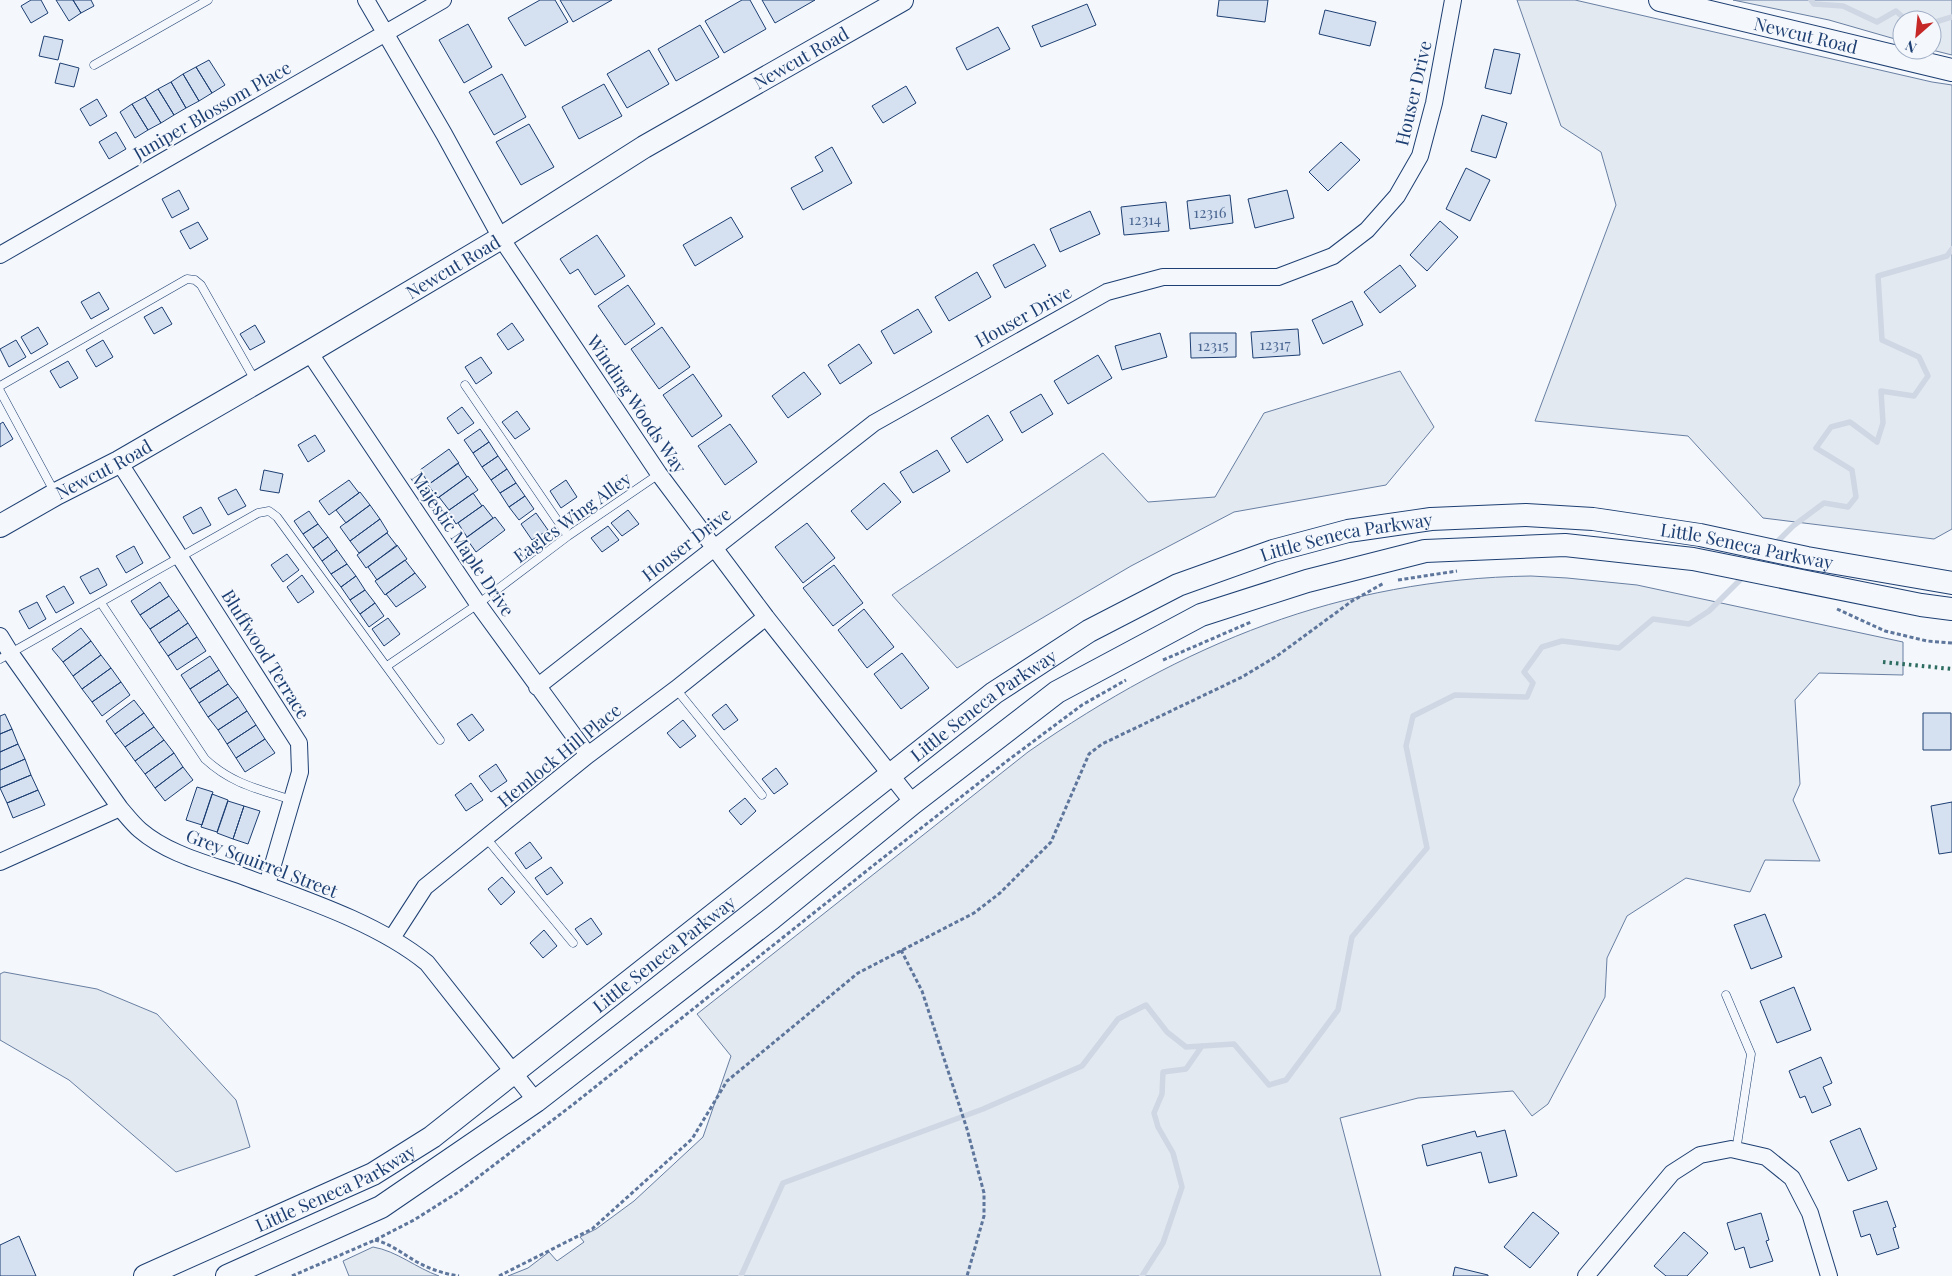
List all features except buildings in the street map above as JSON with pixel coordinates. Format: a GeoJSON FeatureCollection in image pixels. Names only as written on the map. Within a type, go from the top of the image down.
{"type":"FeatureCollection","features":[{"type":"Feature","properties":{"kind":"main road","name":"Newcut Road"},"geometry":{"type":"LineString","coordinates":[[0,526],[56,494],[119,462],[256,383],[501,238],[644,147],[902,0]]}},
{"type":"Feature","properties":{"kind":"main road","name":"Newcut Road"},"geometry":{"type":"LineString","coordinates":[[1660,0],[1952,70]]}},
{"type":"Feature","properties":{"kind":"main road","name":"Little Seneca Parkway"},"geometry":{"type":"LineString","coordinates":[[145,1276],[373,1174],[432,1136],[994,693],[1088,631],[1178,585],[1273,551],[1348,531],[1431,519],[1526,515],[1592,519],[1700,535],[1807,558],[1952,583]]}},
{"type":"Feature","properties":{"kind":"main road","name":"Little Seneca Parkway"},"geometry":{"type":"LineString","coordinates":[[227,1276],[381,1207],[536,1101],[772,918],[913,804],[1058,692],[1201,616],[1307,581],[1425,551],[1564,545],[1693,559],[1797,582],[1952,609]]}},
{"type":"Feature","properties":{"kind":"street","name":"Winding Woods Way"},"geometry":{"type":"LineString","coordinates":[[366,0],[501,238],[659,474],[766,617],[913,804]]}},
{"type":"Feature","properties":{"kind":"street","name":"Juniper Blossom Place"},"geometry":{"type":"LineString","coordinates":[[0,256],[443,0]]}},
{"type":"Feature","properties":{"kind":"street","name":"Houser Drive"},"geometry":{"type":"LineString","coordinates":[[537,687],[874,423],[1107,292],[1163,277],[1278,277],[1333,256],[1367,230],[1397,196],[1420,156],[1434,103],[1453,0]]}},
{"type":"Feature","properties":{"kind":"street","name":"Majestic Maple Drive"},"geometry":{"type":"LineString","coordinates":[[309,352],[478,604],[588,755]]}},
{"type":"Feature","properties":{"kind":"street","name":"Bluffwood Terrace"},"geometry":{"type":"LineString","coordinates":[[119,462],[298,743],[300,772],[267,885]]}},
{"type":"Feature","properties":{"kind":"street","name":"Hemlock Hill Place"},"geometry":{"type":"LineString","coordinates":[[392,938],[425,887],[487,839],[588,755],[676,689],[766,617]]}},
{"type":"Feature","properties":{"kind":"street","name":"Grey Squirrel Street"},"geometry":{"type":"LineString","coordinates":[[0,636],[5,657],[120,808],[140,830],[172,850],[267,885],[392,938],[428,963],[536,1101]]}},
{"type":"Feature","properties":{"kind":"street"},"geometry":{"type":"LineString","coordinates":[[0,861],[120,808]]}},
{"type":"Feature","properties":{"kind":"street"},"geometry":{"type":"LineString","coordinates":[[1586,1276],[1672,1173],[1700,1155],[1731,1149],[1766,1157],[1792,1178],[1810,1213],[1829,1276]]}},
{"type":"Feature","properties":{"kind":"lane"},"geometry":{"type":"LineString","coordinates":[[94,65],[208,0]]}},
{"type":"Feature","properties":{"kind":"lane"},"geometry":{"type":"LineString","coordinates":[[0,386],[187,279],[195,280],[201,284],[256,383]]}},
{"type":"Feature","properties":{"kind":"lane"},"geometry":{"type":"LineString","coordinates":[[465,385],[568,536]]}},
{"type":"Feature","properties":{"kind":"lane"},"geometry":{"type":"LineString","coordinates":[[0,391],[56,494]]}},
{"type":"Feature","properties":{"kind":"lane","name":"Eagles Wing Alley"},"geometry":{"type":"LineString","coordinates":[[387,666],[478,604],[568,536],[659,474]]}},
{"type":"Feature","properties":{"kind":"lane"},"geometry":{"type":"LineString","coordinates":[[5,657],[258,513],[269,511],[277,517],[440,740]]}},
{"type":"Feature","properties":{"kind":"lane"},"geometry":{"type":"LineString","coordinates":[[101,603],[205,759],[218,771],[235,781],[292,800]]}},
{"type":"Feature","properties":{"kind":"lane"},"geometry":{"type":"LineString","coordinates":[[676,689],[762,795]]}},
{"type":"Feature","properties":{"kind":"lane"},"geometry":{"type":"LineString","coordinates":[[487,839],[573,943]]}},
{"type":"Feature","properties":{"kind":"lane"},"geometry":{"type":"LineString","coordinates":[[1726,996],[1751,1054],[1736,1150]]}},
{"type":"Feature","properties":{"kind":"path"},"geometry":{"type":"LineString","coordinates":[[1396,580],[1461,571]]}},
{"type":"Feature","properties":{"kind":"path"},"geometry":{"type":"LineString","coordinates":[[499,1276],[592,1229],[692,1139],[727,1081],[858,973],[974,913],[1000,893],[1051,842],[1089,754],[1102,744],[1242,677],[1276,656],[1352,601],[1387,582],[1367,587]]}},
{"type":"Feature","properties":{"kind":"path"},"geometry":{"type":"LineString","coordinates":[[1830,606],[1885,631],[1927,641],[1952,643]]}},
{"type":"Feature","properties":{"kind":"path"},"geometry":{"type":"LineString","coordinates":[[1158,662],[1256,620]]}},
{"type":"Feature","properties":{"kind":"path"},"geometry":{"type":"LineString","coordinates":[[292,1276],[375,1240],[414,1220],[460,1191],[575,1103],[1007,761],[1082,706],[1132,676]]}},
{"type":"Feature","properties":{"kind":"path"},"geometry":{"type":"LineString","coordinates":[[901,950],[922,991],[967,1129],[984,1194],[984,1216],[968,1276]]}},
{"type":"Feature","properties":{"kind":"path"},"geometry":{"type":"LineString","coordinates":[[375,1240],[386,1243],[419,1263],[445,1274],[459,1276]]}},
{"type":"Feature","properties":{"kind":"shaded area"},"geometry":{"type":"Polygon","coordinates":[[[1517,0],[1575,0],[1952,85],[1952,529],[1934,539],[1763,518],[1688,436],[1535,421],[1616,205],[1601,152],[1561,126],[1517,0]]]}},
{"type":"Feature","properties":{"kind":"shaded area"},"geometry":{"type":"Polygon","coordinates":[[[1733,0],[1952,0],[1952,55],[1942,52],[1942,10],[1892,10],[1892,38],[1829,20],[1733,0]]]}},
{"type":"Feature","properties":{"kind":"shaded area"},"geometry":{"type":"Polygon","coordinates":[[[1400,371],[1434,427],[1386,485],[1234,512],[1131,566],[957,668],[892,595],[1103,453],[1148,502],[1215,497],[1264,413],[1400,371]]]}},
{"type":"Feature","properties":{"kind":"shaded area"},"geometry":{"type":"Polygon","coordinates":[[[1531,576],[1637,585],[1903,642],[1903,675],[1819,673],[1795,700],[1800,784],[1793,800],[1820,861],[1765,860],[1750,892],[1686,878],[1627,916],[1607,958],[1605,997],[1548,1104],[1532,1116],[1513,1091],[1418,1098],[1340,1118],[1381,1276],[508,1276],[528,1268],[549,1252],[557,1261],[584,1242],[580,1237],[596,1229],[634,1201],[703,1137],[731,1056],[697,1014],[1028,752],[1086,714],[1145,679],[1205,650],[1266,625],[1329,605],[1394,590],[1461,580],[1531,576]]]}},
{"type":"Feature","properties":{"kind":"shaded area"},"geometry":{"type":"Polygon","coordinates":[[[4,972],[97,989],[157,1014],[236,1100],[250,1147],[176,1172],[69,1080],[0,1040],[0,974],[4,972]]]}},
{"type":"Feature","properties":{"kind":"shaded area"},"geometry":{"type":"Polygon","coordinates":[[[373,1247],[390,1252],[439,1276],[349,1276],[343,1261],[373,1247]]]}},
{"type":"Feature","properties":{"kind":"waterway"},"geometry":{"type":"LineString","coordinates":[[1811,0],[1814,4],[1843,6],[1877,22],[1892,13]]}},
{"type":"Feature","properties":{"kind":"waterway"},"geometry":{"type":"LineString","coordinates":[[1942,20],[1952,17]]}},
{"type":"Feature","properties":{"kind":"waterway"},"geometry":{"type":"LineString","coordinates":[[1774,545],[1793,526],[1824,503],[1848,507],[1856,497],[1852,470],[1816,448],[1831,427],[1850,422],[1877,442],[1883,423],[1881,391],[1914,396],[1928,376],[1919,357],[1882,340],[1878,276],[1947,256],[1952,249]]}},
{"type":"Feature","properties":{"kind":"waterway"},"geometry":{"type":"LineString","coordinates":[[741,1276],[783,1183],[983,1109],[1082,1066],[1118,1019],[1146,1005],[1167,1032],[1186,1047],[1234,1044],[1269,1085],[1286,1080],[1338,1010],[1352,937],[1427,848],[1406,746],[1413,716],[1455,695],[1527,697],[1533,683],[1524,672],[1542,647],[1562,641],[1619,648],[1653,619],[1689,624],[1709,611],[1745,575]]}},
{"type":"Feature","properties":{"kind":"waterway"},"geometry":{"type":"LineString","coordinates":[[1142,1276],[1163,1243],[1182,1187],[1173,1153],[1158,1127],[1154,1113],[1162,1094],[1163,1072],[1186,1069],[1202,1046]]}},
{"type":"Feature","properties":{"kind":"hedge"},"geometry":{"type":"LineString","coordinates":[[1883,662],[1952,669]]}}]}
